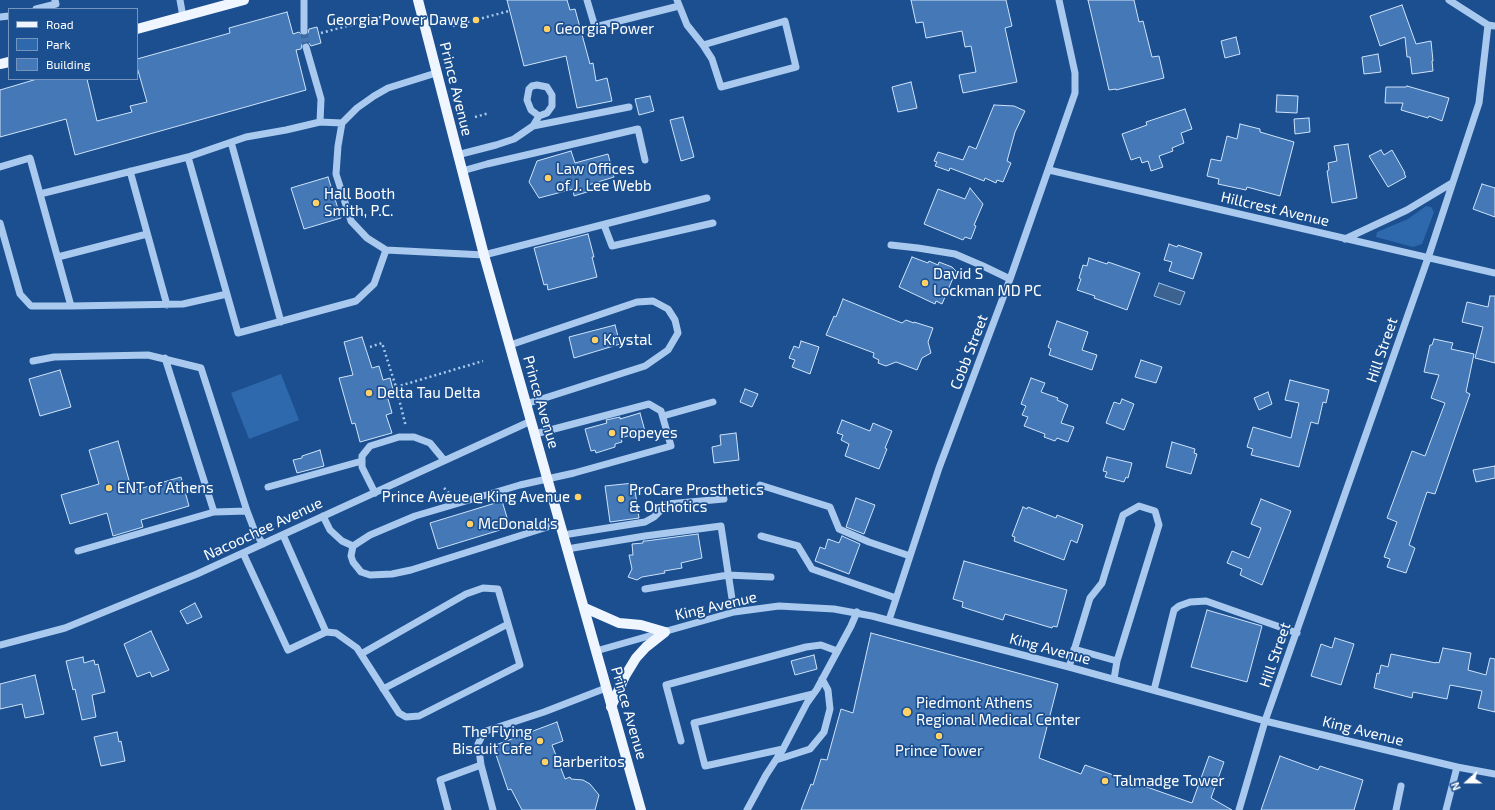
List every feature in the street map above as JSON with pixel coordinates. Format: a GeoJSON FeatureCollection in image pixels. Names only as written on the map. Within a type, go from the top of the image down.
{"type":"FeatureCollection","features":[{"type":"Feature","properties":{"kind":"main road"},"geometry":{"type":"LineString","coordinates":[[138,29],[244,0]]}},
{"type":"Feature","properties":{"kind":"main road","name":"Prince Avenue"},"geometry":{"type":"LineString","coordinates":[[418,0],[484,255],[548,479],[639,809]]}},
{"type":"Feature","properties":{"kind":"main road"},"geometry":{"type":"LineString","coordinates":[[584,608],[619,623],[640,625],[665,632]]}},
{"type":"Feature","properties":{"kind":"main road"},"geometry":{"type":"LineString","coordinates":[[611,707],[625,676],[636,658],[646,647],[665,632]]}},
{"type":"Feature","properties":{"kind":"street"},"geometry":{"type":"LineString","coordinates":[[180,0],[183,17]]}},
{"type":"Feature","properties":{"kind":"street"},"geometry":{"type":"LineString","coordinates":[[304,0],[304,31]]}},
{"type":"Feature","properties":{"kind":"street"},"geometry":{"type":"LineString","coordinates":[[587,0],[595,26],[678,3],[687,26],[703,45],[712,59],[721,87],[796,67],[785,21],[703,45]]}},
{"type":"Feature","properties":{"kind":"street","name":"Cobb Street"},"geometry":{"type":"LineString","coordinates":[[889,620],[939,468],[1010,279],[1075,93],[1075,73],[1059,0]]}},
{"type":"Feature","properties":{"kind":"street","name":"Hill Street"},"geometry":{"type":"LineString","coordinates":[[1238,810],[1266,721],[1428,258],[1479,103],[1492,26],[1449,0]]}},
{"type":"Feature","properties":{"kind":"street"},"geometry":{"type":"LineString","coordinates":[[40,8],[56,4]]}},
{"type":"Feature","properties":{"kind":"street"},"geometry":{"type":"LineString","coordinates":[[306,47],[321,99],[320,122]]}},
{"type":"Feature","properties":{"kind":"street"},"geometry":{"type":"LineString","coordinates":[[436,73],[388,88],[357,108],[342,123],[338,146],[336,174],[351,221],[367,238],[386,250],[484,255],[707,198]]}},
{"type":"Feature","properties":{"kind":"street"},"geometry":{"type":"LineString","coordinates":[[533,126],[539,116],[544,115],[551,110],[552,101],[552,95],[547,87],[537,85],[532,86],[529,89],[527,100],[531,110],[539,116]]}},
{"type":"Feature","properties":{"kind":"street"},"geometry":{"type":"LineString","coordinates":[[457,155],[514,139],[533,126],[629,107]]}},
{"type":"Feature","properties":{"kind":"street"},"geometry":{"type":"LineString","coordinates":[[40,194],[188,157],[246,137],[320,122],[342,123]]}},
{"type":"Feature","properties":{"kind":"street"},"geometry":{"type":"LineString","coordinates":[[462,171],[638,129],[645,160]]}},
{"type":"Feature","properties":{"kind":"street"},"geometry":{"type":"LineString","coordinates":[[231,142],[281,322]]}},
{"type":"Feature","properties":{"kind":"street"},"geometry":{"type":"LineString","coordinates":[[188,157],[238,333],[356,301],[374,284],[386,250]]}},
{"type":"Feature","properties":{"kind":"street"},"geometry":{"type":"LineString","coordinates":[[0,167],[30,158],[71,306]]}},
{"type":"Feature","properties":{"kind":"street","name":"Hillcrest Avenue"},"geometry":{"type":"LineString","coordinates":[[1049,170],[1495,273]]}},
{"type":"Feature","properties":{"kind":"street"},"geometry":{"type":"LineString","coordinates":[[130,171],[167,305]]}},
{"type":"Feature","properties":{"kind":"street"},"geometry":{"type":"LineString","coordinates":[[1345,239],[1407,210],[1452,183]]}},
{"type":"Feature","properties":{"kind":"street"},"geometry":{"type":"LineString","coordinates":[[0,223],[20,294],[31,306],[167,305],[183,304],[227,294]]}},
{"type":"Feature","properties":{"kind":"street"},"geometry":{"type":"LineString","coordinates":[[604,225],[612,246],[713,223]]}},
{"type":"Feature","properties":{"kind":"street"},"geometry":{"type":"LineString","coordinates":[[58,257],[147,234]]}},
{"type":"Feature","properties":{"kind":"street"},"geometry":{"type":"LineString","coordinates":[[891,245],[954,254],[1010,279]]}},
{"type":"Feature","properties":{"kind":"street"},"geometry":{"type":"LineString","coordinates":[[510,345],[637,302],[653,301],[668,309],[675,320],[678,333],[668,350],[645,366],[526,404]]}},
{"type":"Feature","properties":{"kind":"street"},"geometry":{"type":"LineString","coordinates":[[33,361],[70,356],[148,355],[201,368],[247,511],[255,532],[263,544]]}},
{"type":"Feature","properties":{"kind":"street"},"geometry":{"type":"LineString","coordinates":[[165,358],[214,512]]}},
{"type":"Feature","properties":{"kind":"street"},"geometry":{"type":"LineString","coordinates":[[663,416],[713,402]]}},
{"type":"Feature","properties":{"kind":"street"},"geometry":{"type":"LineString","coordinates":[[352,546],[370,535],[415,516],[520,485],[574,473],[671,446],[661,411],[649,404],[535,434]]}},
{"type":"Feature","properties":{"kind":"street","name":"Nacoochee Avenue"},"geometry":{"type":"LineString","coordinates":[[0,645],[65,628],[197,574],[531,421]]}},
{"type":"Feature","properties":{"kind":"street"},"geometry":{"type":"LineString","coordinates":[[375,492],[362,468],[362,456],[370,446],[400,437],[414,437],[430,442],[444,460]]}},
{"type":"Feature","properties":{"kind":"street"},"geometry":{"type":"LineString","coordinates":[[268,487],[362,461]]}},
{"type":"Feature","properties":{"kind":"street"},"geometry":{"type":"LineString","coordinates":[[760,485],[830,507],[839,529],[869,542],[910,556]]}},
{"type":"Feature","properties":{"kind":"street"},"geometry":{"type":"LineString","coordinates":[[563,535],[645,522],[654,517],[667,504],[724,499]]}},
{"type":"Feature","properties":{"kind":"street"},"geometry":{"type":"LineString","coordinates":[[1069,667],[1090,598],[1102,583],[1124,515],[1139,506],[1155,511],[1159,525],[1117,661],[1114,679]]}},
{"type":"Feature","properties":{"kind":"street"},"geometry":{"type":"LineString","coordinates":[[78,551],[214,512],[247,511]]}},
{"type":"Feature","properties":{"kind":"street"},"geometry":{"type":"LineString","coordinates":[[323,516],[330,530],[352,546]]}},
{"type":"Feature","properties":{"kind":"street"},"geometry":{"type":"LineString","coordinates":[[352,546],[351,556],[353,562],[361,572],[370,575],[392,574],[411,570],[560,523]]}},
{"type":"Feature","properties":{"kind":"street"},"geometry":{"type":"LineString","coordinates":[[567,548],[721,526],[734,612]]}},
{"type":"Feature","properties":{"kind":"street"},"geometry":{"type":"LineString","coordinates":[[283,535],[326,632]]}},
{"type":"Feature","properties":{"kind":"street"},"geometry":{"type":"LineString","coordinates":[[761,536],[798,546],[812,569],[896,598]]}},
{"type":"Feature","properties":{"kind":"street"},"geometry":{"type":"LineString","coordinates":[[243,553],[288,650],[326,632],[336,633],[356,648],[399,713],[406,717],[419,716],[520,665],[498,589],[483,588],[466,594],[361,654]]}},
{"type":"Feature","properties":{"kind":"street"},"geometry":{"type":"LineString","coordinates":[[645,589],[728,575],[771,577]]}},
{"type":"Feature","properties":{"kind":"street"},"geometry":{"type":"LineString","coordinates":[[1154,690],[1174,610],[1179,606],[1190,602],[1206,601],[1297,633]]}},
{"type":"Feature","properties":{"kind":"street","name":"King Avenue"},"geometry":{"type":"LineString","coordinates":[[596,651],[734,612],[779,606],[834,608],[889,620],[1069,667],[1266,721],[1457,767],[1495,774]]}},
{"type":"Feature","properties":{"kind":"street"},"geometry":{"type":"LineString","coordinates":[[747,810],[783,749],[807,703],[814,694],[857,612]]}},
{"type":"Feature","properties":{"kind":"street"},"geometry":{"type":"LineString","coordinates":[[383,689],[508,624]]}},
{"type":"Feature","properties":{"kind":"street"},"geometry":{"type":"LineString","coordinates":[[680,741],[666,685],[806,647],[822,645],[837,651]]}},
{"type":"Feature","properties":{"kind":"street"},"geometry":{"type":"LineString","coordinates":[[1074,649],[1117,661]]}},
{"type":"Feature","properties":{"kind":"street"},"geometry":{"type":"LineString","coordinates":[[776,760],[810,749],[824,732],[830,709],[828,690],[822,679]]}},
{"type":"Feature","properties":{"kind":"street"},"geometry":{"type":"LineString","coordinates":[[493,810],[481,765],[478,744],[486,731],[544,712],[606,688]]}},
{"type":"Feature","properties":{"kind":"street"},"geometry":{"type":"LineString","coordinates":[[783,749],[705,766],[694,723],[814,694]]}},
{"type":"Feature","properties":{"kind":"street"},"geometry":{"type":"LineString","coordinates":[[448,810],[440,780],[481,765]]}},
{"type":"Feature","properties":{"kind":"street"},"geometry":{"type":"LineString","coordinates":[[1446,810],[1457,767]]}},
{"type":"Feature","properties":{"kind":"street"},"geometry":{"type":"LineString","coordinates":[[1396,810],[1401,786]]}},
{"type":"Feature","properties":{"kind":"path"},"geometry":{"type":"LineString","coordinates":[[453,26],[509,11]]}},
{"type":"Feature","properties":{"kind":"path"},"geometry":{"type":"LineString","coordinates":[[321,33],[388,15]]}},
{"type":"Feature","properties":{"kind":"path"},"geometry":{"type":"LineString","coordinates":[[475,117],[489,113]]}},
{"type":"Feature","properties":{"kind":"path"},"geometry":{"type":"LineString","coordinates":[[370,347],[382,343],[396,387],[408,437]]}},
{"type":"Feature","properties":{"kind":"path"},"geometry":{"type":"LineString","coordinates":[[396,387],[483,361]]}},
{"type":"Feature","properties":{"kind":"green space"},"geometry":{"type":"Polygon","coordinates":[[[1426,206],[1431,207],[1434,212],[1422,244],[1413,247],[1376,237],[1377,232],[1408,219],[1426,206]]]}},
{"type":"Feature","properties":{"kind":"green space"},"geometry":{"type":"Polygon","coordinates":[[[281,374],[299,420],[249,439],[231,393],[281,374]]]}},
{"type":"Feature","properties":{"kind":"shaded area"},"geometry":{"type":"Polygon","coordinates":[[[1159,283],[1185,292],[1180,305],[1154,296],[1159,283]]]}},
{"type":"Feature","properties":{"kind":"building","name":"Georgia Power"},"geometry":{"type":"Polygon","coordinates":[[[507,0],[567,0],[570,10],[575,9],[590,64],[593,63],[596,81],[607,78],[612,101],[577,108],[566,56],[524,66],[507,0]]]}},
{"type":"Feature","properties":{"kind":"building"},"geometry":{"type":"Polygon","coordinates":[[[911,0],[1006,0],[1012,26],[1005,28],[1017,82],[963,93],[959,75],[976,72],[971,46],[965,47],[962,31],[926,38],[923,22],[916,23],[911,0]]]}},
{"type":"Feature","properties":{"kind":"building"},"geometry":{"type":"Polygon","coordinates":[[[1088,0],[1134,0],[1139,22],[1143,21],[1152,57],[1159,56],[1164,78],[1116,90],[1109,90],[1088,0]]]}},
{"type":"Feature","properties":{"kind":"building"},"geometry":{"type":"Polygon","coordinates":[[[1402,5],[1416,44],[1431,41],[1433,71],[1412,74],[1410,57],[1407,57],[1405,37],[1380,46],[1370,16],[1402,5]]]}},
{"type":"Feature","properties":{"kind":"building"},"geometry":{"type":"Polygon","coordinates":[[[287,12],[293,34],[299,32],[302,35],[306,35],[309,29],[317,27],[321,43],[311,46],[309,43],[305,42],[302,44],[301,49],[296,50],[306,90],[75,155],[66,119],[0,137],[0,90],[34,80],[87,80],[97,121],[132,112],[130,106],[147,102],[138,70],[138,59],[230,33],[229,28],[287,12]]]}},
{"type":"Feature","properties":{"kind":"building"},"geometry":{"type":"Polygon","coordinates":[[[1236,37],[1240,54],[1225,58],[1221,41],[1236,37]]]}},
{"type":"Feature","properties":{"kind":"building"},"geometry":{"type":"Polygon","coordinates":[[[1378,54],[1381,72],[1364,74],[1362,57],[1378,54]]]}},
{"type":"Feature","properties":{"kind":"building"},"geometry":{"type":"Polygon","coordinates":[[[911,82],[917,108],[898,112],[892,87],[911,82]]]}},
{"type":"Feature","properties":{"kind":"building"},"geometry":{"type":"Polygon","coordinates":[[[1407,86],[1449,98],[1442,121],[1429,116],[1428,118],[1401,110],[1403,103],[1385,103],[1386,87],[1407,86]]]}},
{"type":"Feature","properties":{"kind":"building"},"geometry":{"type":"Polygon","coordinates":[[[1277,95],[1298,96],[1297,113],[1276,112],[1277,95]]]}},
{"type":"Feature","properties":{"kind":"building"},"geometry":{"type":"Polygon","coordinates":[[[650,96],[654,111],[639,115],[635,99],[650,96]]]}},
{"type":"Feature","properties":{"kind":"building"},"geometry":{"type":"Polygon","coordinates":[[[994,105],[1014,106],[1025,111],[1015,132],[1007,161],[1011,163],[1003,182],[997,180],[996,183],[985,178],[984,181],[950,168],[949,171],[935,166],[937,162],[934,161],[938,152],[963,160],[969,146],[976,149],[994,105]]]}},
{"type":"Feature","properties":{"kind":"building"},"geometry":{"type":"Polygon","coordinates":[[[1185,109],[1192,129],[1181,133],[1184,143],[1172,148],[1173,151],[1159,156],[1163,167],[1151,171],[1148,161],[1142,163],[1140,157],[1131,160],[1122,134],[1147,125],[1146,122],[1185,109]]]}},
{"type":"Feature","properties":{"kind":"building"},"geometry":{"type":"Polygon","coordinates":[[[683,117],[694,157],[681,161],[670,120],[683,117]]]}},
{"type":"Feature","properties":{"kind":"building"},"geometry":{"type":"Polygon","coordinates":[[[1309,118],[1310,132],[1295,134],[1294,119],[1309,118]]]}},
{"type":"Feature","properties":{"kind":"building"},"geometry":{"type":"Polygon","coordinates":[[[1240,124],[1260,129],[1260,132],[1294,142],[1280,196],[1247,187],[1246,190],[1218,184],[1219,179],[1207,176],[1211,159],[1221,161],[1227,136],[1237,139],[1240,124]]]}},
{"type":"Feature","properties":{"kind":"building"},"geometry":{"type":"Polygon","coordinates":[[[1348,144],[1357,198],[1332,203],[1327,171],[1329,170],[1328,163],[1337,161],[1334,146],[1348,144]]]}},
{"type":"Feature","properties":{"kind":"building"},"geometry":{"type":"Polygon","coordinates":[[[1381,150],[1384,155],[1392,150],[1406,177],[1388,187],[1369,156],[1381,150]]]}},
{"type":"Feature","properties":{"kind":"building"},"geometry":{"type":"Polygon","coordinates":[[[571,151],[575,163],[608,154],[614,177],[588,185],[590,191],[574,196],[573,189],[539,198],[529,182],[537,161],[571,151]]]}},
{"type":"Feature","properties":{"kind":"building","name":"Hall Booth Smith, P.C."},"geometry":{"type":"Polygon","coordinates":[[[328,177],[341,218],[304,229],[291,188],[328,177]]]}},
{"type":"Feature","properties":{"kind":"building"},"geometry":{"type":"Polygon","coordinates":[[[1482,184],[1495,188],[1495,217],[1473,209],[1482,184]]]}},
{"type":"Feature","properties":{"kind":"building"},"geometry":{"type":"Polygon","coordinates":[[[970,188],[983,204],[974,225],[976,226],[971,239],[965,237],[963,240],[924,224],[938,189],[965,199],[970,188]]]}},
{"type":"Feature","properties":{"kind":"building"},"geometry":{"type":"Polygon","coordinates":[[[588,234],[597,277],[548,290],[547,284],[544,285],[534,248],[588,234]]]}},
{"type":"Feature","properties":{"kind":"building"},"geometry":{"type":"Polygon","coordinates":[[[1169,244],[1177,247],[1178,245],[1202,253],[1193,279],[1169,271],[1172,262],[1164,260],[1169,244]]]}},
{"type":"Feature","properties":{"kind":"building","name":"David S Lockman MD PC"},"geometry":{"type":"Polygon","coordinates":[[[912,257],[938,265],[939,262],[952,267],[956,271],[942,304],[936,301],[935,304],[899,287],[912,257]]]}},
{"type":"Feature","properties":{"kind":"building"},"geometry":{"type":"Polygon","coordinates":[[[1089,258],[1107,264],[1108,262],[1140,273],[1127,310],[1077,290],[1081,279],[1079,278],[1083,265],[1087,266],[1089,258]]]}},
{"type":"Feature","properties":{"kind":"building"},"geometry":{"type":"Polygon","coordinates":[[[1490,296],[1495,296],[1495,363],[1475,358],[1483,327],[1462,322],[1467,302],[1488,307],[1490,296]]]}},
{"type":"Feature","properties":{"kind":"building"},"geometry":{"type":"Polygon","coordinates":[[[843,299],[902,323],[906,320],[933,328],[928,342],[931,353],[922,358],[917,370],[896,362],[886,366],[878,363],[879,360],[873,357],[874,353],[826,335],[834,316],[836,317],[843,299]]]}},
{"type":"Feature","properties":{"kind":"building"},"geometry":{"type":"Polygon","coordinates":[[[1057,321],[1088,332],[1082,350],[1097,355],[1092,370],[1049,355],[1051,349],[1048,347],[1057,321]]]}},
{"type":"Feature","properties":{"kind":"building","name":"Krystal"},"geometry":{"type":"Polygon","coordinates":[[[615,325],[620,344],[574,358],[569,337],[615,325]]]}},
{"type":"Feature","properties":{"kind":"building","name":"Delta Tau Delta"},"geometry":{"type":"Polygon","coordinates":[[[362,337],[372,368],[379,366],[383,380],[390,378],[395,397],[388,399],[392,413],[386,415],[392,433],[360,442],[355,423],[352,424],[339,378],[353,375],[344,342],[362,337]]]}},
{"type":"Feature","properties":{"kind":"building"},"geometry":{"type":"Polygon","coordinates":[[[1434,339],[1453,343],[1451,349],[1474,354],[1466,392],[1470,394],[1435,494],[1427,492],[1409,545],[1415,548],[1406,573],[1387,567],[1390,559],[1384,557],[1397,522],[1387,518],[1412,451],[1425,456],[1445,403],[1431,398],[1439,375],[1424,372],[1430,345],[1432,345],[1434,339]]]}},
{"type":"Feature","properties":{"kind":"building"},"geometry":{"type":"Polygon","coordinates":[[[801,341],[819,347],[810,374],[792,367],[795,360],[789,358],[794,346],[799,348],[801,341]]]}},
{"type":"Feature","properties":{"kind":"building"},"geometry":{"type":"Polygon","coordinates":[[[1141,360],[1162,367],[1156,383],[1135,377],[1141,360]]]}},
{"type":"Feature","properties":{"kind":"building"},"geometry":{"type":"Polygon","coordinates":[[[60,370],[71,407],[40,416],[29,379],[60,370]]]}},
{"type":"Feature","properties":{"kind":"building"},"geometry":{"type":"Polygon","coordinates":[[[1031,378],[1045,383],[1041,392],[1058,398],[1057,400],[1068,405],[1061,423],[1074,427],[1068,442],[1057,438],[1055,441],[1044,437],[1045,434],[1024,426],[1028,417],[1022,415],[1026,406],[1021,404],[1031,378]]]}},
{"type":"Feature","properties":{"kind":"building"},"geometry":{"type":"Polygon","coordinates":[[[1290,380],[1329,390],[1326,403],[1323,402],[1318,424],[1311,422],[1299,467],[1251,455],[1253,449],[1247,447],[1253,427],[1291,438],[1299,403],[1285,400],[1290,380]]]}},
{"type":"Feature","properties":{"kind":"building"},"geometry":{"type":"Polygon","coordinates":[[[745,389],[758,394],[752,407],[740,402],[745,389]]]}},
{"type":"Feature","properties":{"kind":"building"},"geometry":{"type":"Polygon","coordinates":[[[1268,392],[1272,404],[1259,410],[1254,398],[1268,392]]]}},
{"type":"Feature","properties":{"kind":"building"},"geometry":{"type":"Polygon","coordinates":[[[1122,399],[1134,404],[1124,430],[1106,423],[1114,402],[1120,404],[1122,399]]]}},
{"type":"Feature","properties":{"kind":"building","name":"Popeyes"},"geometry":{"type":"Polygon","coordinates":[[[640,413],[645,431],[621,438],[622,442],[615,444],[615,447],[596,453],[595,450],[591,451],[585,429],[607,423],[606,420],[620,417],[620,419],[640,413]]]}},
{"type":"Feature","properties":{"kind":"building"},"geometry":{"type":"Polygon","coordinates":[[[842,420],[870,431],[873,423],[892,431],[879,469],[845,456],[849,444],[841,440],[843,435],[837,433],[842,420]]]}},
{"type":"Feature","properties":{"kind":"building"},"geometry":{"type":"Polygon","coordinates":[[[736,433],[739,460],[714,463],[712,447],[721,445],[720,435],[736,433]]]}},
{"type":"Feature","properties":{"kind":"building","name":"ENT of Athens"},"geometry":{"type":"Polygon","coordinates":[[[118,441],[132,491],[181,477],[189,506],[141,520],[143,527],[113,536],[107,513],[70,524],[61,495],[99,484],[89,450],[118,441]]]}},
{"type":"Feature","properties":{"kind":"building"},"geometry":{"type":"Polygon","coordinates":[[[1172,442],[1195,449],[1194,453],[1197,454],[1191,474],[1166,467],[1172,442]]]}},
{"type":"Feature","properties":{"kind":"building"},"geometry":{"type":"Polygon","coordinates":[[[320,450],[324,466],[297,473],[293,460],[302,458],[302,456],[320,450]]]}},
{"type":"Feature","properties":{"kind":"building"},"geometry":{"type":"Polygon","coordinates":[[[1107,457],[1132,463],[1128,478],[1126,477],[1124,482],[1105,477],[1107,472],[1103,471],[1107,457]]]}},
{"type":"Feature","properties":{"kind":"building"},"geometry":{"type":"Polygon","coordinates":[[[1495,466],[1495,478],[1476,482],[1473,470],[1495,466]]]}},
{"type":"Feature","properties":{"kind":"building","name":"ProCare Prosthetics & Orthotics"},"geometry":{"type":"Polygon","coordinates":[[[634,483],[639,518],[610,522],[605,486],[634,483]]]}},
{"type":"Feature","properties":{"kind":"building"},"geometry":{"type":"Polygon","coordinates":[[[856,498],[875,505],[864,534],[846,527],[856,498]]]}},
{"type":"Feature","properties":{"kind":"building"},"geometry":{"type":"Polygon","coordinates":[[[1261,499],[1291,511],[1262,585],[1240,575],[1242,569],[1227,563],[1232,551],[1249,558],[1261,528],[1251,524],[1261,499]]]}},
{"type":"Feature","properties":{"kind":"building","name":"McDonald's"},"geometry":{"type":"Polygon","coordinates":[[[502,501],[510,527],[438,549],[430,523],[502,501]]]}},
{"type":"Feature","properties":{"kind":"building"},"geometry":{"type":"Polygon","coordinates":[[[1023,507],[1027,509],[1028,507],[1056,518],[1057,515],[1083,525],[1077,543],[1071,540],[1064,560],[1014,541],[1015,537],[1012,536],[1023,507]]]}},
{"type":"Feature","properties":{"kind":"building"},"geometry":{"type":"Polygon","coordinates":[[[698,534],[702,558],[681,563],[682,568],[664,571],[665,573],[642,577],[637,580],[628,577],[632,569],[629,555],[633,555],[632,544],[643,543],[643,541],[698,534]]]}},
{"type":"Feature","properties":{"kind":"building"},"geometry":{"type":"Polygon","coordinates":[[[842,536],[860,544],[849,574],[815,561],[820,547],[825,549],[828,539],[839,543],[842,536]]]}},
{"type":"Feature","properties":{"kind":"building"},"geometry":{"type":"Polygon","coordinates":[[[964,561],[1067,590],[1057,627],[1053,626],[1052,628],[1005,614],[1003,620],[962,607],[963,602],[953,599],[964,561]]]}},
{"type":"Feature","properties":{"kind":"building"},"geometry":{"type":"Polygon","coordinates":[[[195,603],[202,617],[187,624],[180,611],[195,603]]]}},
{"type":"Feature","properties":{"kind":"building"},"geometry":{"type":"Polygon","coordinates":[[[1207,610],[1262,626],[1247,682],[1191,667],[1207,610]]]}},
{"type":"Feature","properties":{"kind":"building"},"geometry":{"type":"Polygon","coordinates":[[[151,631],[169,670],[152,677],[150,672],[137,677],[124,644],[151,631]]]}},
{"type":"Feature","properties":{"kind":"building","name":"Prince Tower"},"geometry":{"type":"Polygon","coordinates":[[[871,633],[1058,684],[1039,758],[1081,774],[1085,765],[1192,803],[1209,756],[1224,762],[1211,798],[1232,810],[801,810],[811,784],[813,785],[821,759],[827,760],[841,709],[853,713],[871,633]]]}},
{"type":"Feature","properties":{"kind":"building"},"geometry":{"type":"Polygon","coordinates":[[[1335,638],[1354,644],[1341,685],[1311,676],[1321,644],[1332,648],[1335,638]]]}},
{"type":"Feature","properties":{"kind":"building"},"geometry":{"type":"Polygon","coordinates":[[[1443,648],[1471,653],[1468,670],[1486,675],[1490,658],[1495,659],[1495,712],[1478,708],[1482,691],[1450,685],[1447,699],[1413,692],[1412,698],[1374,688],[1377,673],[1379,674],[1381,665],[1388,667],[1391,654],[1439,663],[1443,648]]]}},
{"type":"Feature","properties":{"kind":"building"},"geometry":{"type":"Polygon","coordinates":[[[814,655],[817,669],[795,675],[791,661],[814,655]]]}},
{"type":"Feature","properties":{"kind":"building"},"geometry":{"type":"Polygon","coordinates":[[[83,657],[84,663],[94,660],[95,665],[98,664],[105,692],[92,695],[96,717],[82,720],[75,689],[73,690],[66,661],[83,657]]]}},
{"type":"Feature","properties":{"kind":"building"},"geometry":{"type":"Polygon","coordinates":[[[35,675],[44,714],[25,718],[22,704],[0,709],[0,684],[35,675]]]}},
{"type":"Feature","properties":{"kind":"building"},"geometry":{"type":"Polygon","coordinates":[[[557,722],[563,741],[552,745],[565,779],[570,777],[571,779],[583,780],[590,784],[599,795],[595,810],[522,810],[511,789],[508,790],[493,746],[557,722]]]}},
{"type":"Feature","properties":{"kind":"building"},"geometry":{"type":"Polygon","coordinates":[[[117,732],[119,742],[121,741],[125,761],[101,766],[94,737],[117,732]]]}},
{"type":"Feature","properties":{"kind":"building"},"geometry":{"type":"Polygon","coordinates":[[[1280,756],[1318,770],[1320,766],[1363,780],[1354,810],[1261,810],[1280,756]]]}},
{"type":"Feature","properties":{"kind":"tunnel"},"geometry":{"type":"LineString","coordinates":[[304,31],[306,47]]}},
{"type":"Feature","properties":{"kind":"place","name":"Georgia Power Dawg"},"geometry":{"type":"Point","coordinates":[476,20]}},
{"type":"Feature","properties":{"kind":"place","name":"Georgia Power"},"geometry":{"type":"Point","coordinates":[547,29]}},
{"type":"Feature","properties":{"kind":"place","name":"Law Offices of J. Lee Webb"},"geometry":{"type":"Point","coordinates":[548,178]}},
{"type":"Feature","properties":{"kind":"place","name":"Hall Booth Smith, P.C."},"geometry":{"type":"Point","coordinates":[316,203]}},
{"type":"Feature","properties":{"kind":"place","name":"David S Lockman MD PC"},"geometry":{"type":"Point","coordinates":[925,283]}},
{"type":"Feature","properties":{"kind":"place","name":"Krystal"},"geometry":{"type":"Point","coordinates":[595,340]}},
{"type":"Feature","properties":{"kind":"place","name":"Delta Tau Delta"},"geometry":{"type":"Point","coordinates":[369,393]}},
{"type":"Feature","properties":{"kind":"place","name":"Popeyes"},"geometry":{"type":"Point","coordinates":[612,433]}},
{"type":"Feature","properties":{"kind":"place","name":"ENT of Athens"},"geometry":{"type":"Point","coordinates":[109,488]}},
{"type":"Feature","properties":{"kind":"place","name":"Prince Aveue @ King Avenue"},"geometry":{"type":"Point","coordinates":[578,497]}},
{"type":"Feature","properties":{"kind":"place","name":"ProCare Prosthetics & Orthotics"},"geometry":{"type":"Point","coordinates":[621,499]}},
{"type":"Feature","properties":{"kind":"place","name":"McDonald's"},"geometry":{"type":"Point","coordinates":[470,524]}},
{"type":"Feature","properties":{"kind":"place","name":"Piedmont Athens Regional Medical Center"},"geometry":{"type":"Point","coordinates":[907,712]}},
{"type":"Feature","properties":{"kind":"place","name":"Prince Tower"},"geometry":{"type":"Point","coordinates":[939,736]}},
{"type":"Feature","properties":{"kind":"place","name":"The Flying Biscuit Cafe"},"geometry":{"type":"Point","coordinates":[540,741]}},
{"type":"Feature","properties":{"kind":"place","name":"Barberitos"},"geometry":{"type":"Point","coordinates":[545,762]}},
{"type":"Feature","properties":{"kind":"place","name":"Talmadge Tower"},"geometry":{"type":"Point","coordinates":[1105,781]}}]}
